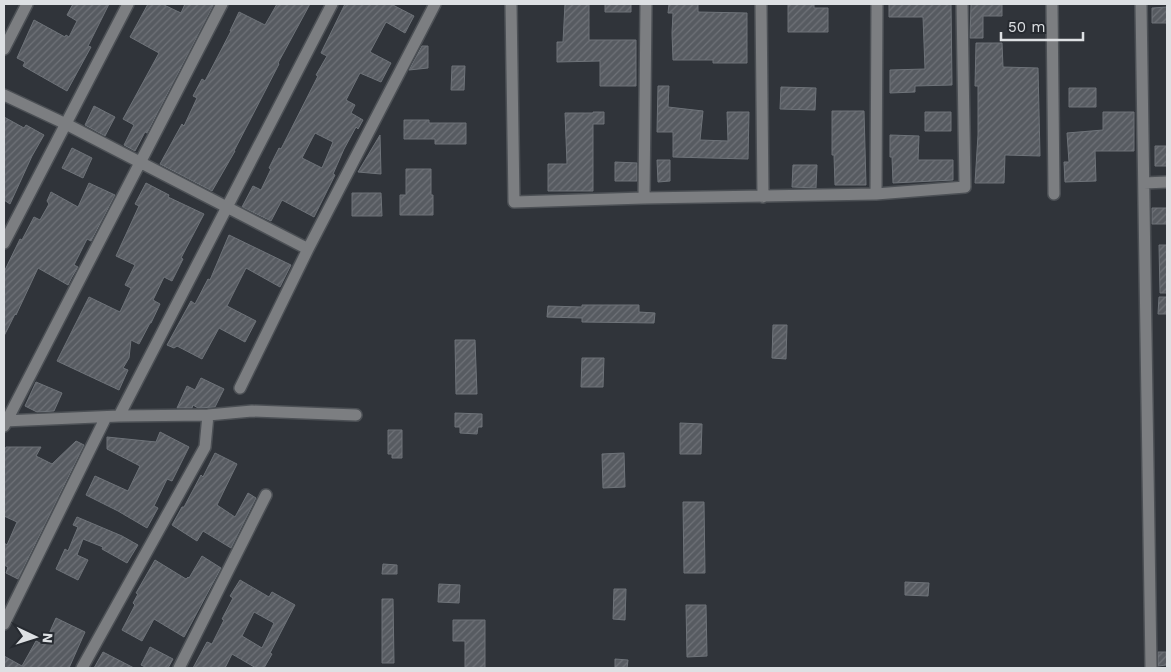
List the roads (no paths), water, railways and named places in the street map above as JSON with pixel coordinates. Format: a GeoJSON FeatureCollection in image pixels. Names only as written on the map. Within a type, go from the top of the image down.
{"type":"FeatureCollection","features":[{"type":"Feature","properties":{"kind":"street"},"geometry":{"type":"LineString","coordinates":[[4,49],[28,4]]}},
{"type":"Feature","properties":{"kind":"street"},"geometry":{"type":"LineString","coordinates":[[4,243],[128,4]]}},
{"type":"Feature","properties":{"kind":"street"},"geometry":{"type":"LineString","coordinates":[[5,422],[222,4]]}},
{"type":"Feature","properties":{"kind":"street"},"geometry":{"type":"LineString","coordinates":[[119,416],[332,4]]}},
{"type":"Feature","properties":{"kind":"street"},"geometry":{"type":"LineString","coordinates":[[240,388],[308,249],[435,4]]}},
{"type":"Feature","properties":{"kind":"street"},"geometry":{"type":"LineString","coordinates":[[512,4],[514,202],[876,194],[966,187],[962,4]]}},
{"type":"Feature","properties":{"kind":"street"},"geometry":{"type":"LineString","coordinates":[[644,198],[646,4]]}},
{"type":"Feature","properties":{"kind":"street"},"geometry":{"type":"LineString","coordinates":[[761,4],[763,197]]}},
{"type":"Feature","properties":{"kind":"street"},"geometry":{"type":"LineString","coordinates":[[876,194],[877,4]]}},
{"type":"Feature","properties":{"kind":"street"},"geometry":{"type":"LineString","coordinates":[[1052,4],[1054,194]]}},
{"type":"Feature","properties":{"kind":"street"},"geometry":{"type":"LineString","coordinates":[[1141,4],[1151,668]]}},
{"type":"Feature","properties":{"kind":"street"},"geometry":{"type":"LineString","coordinates":[[4,95],[66,124],[308,249]]}},
{"type":"Feature","properties":{"kind":"street"},"geometry":{"type":"LineString","coordinates":[[1144,183],[1167,182]]}},
{"type":"Feature","properties":{"kind":"street"},"geometry":{"type":"LineString","coordinates":[[5,422],[119,416],[208,415],[252,411],[356,415]]}},
{"type":"Feature","properties":{"kind":"street"},"geometry":{"type":"LineString","coordinates":[[82,668],[205,447],[208,415]]}},
{"type":"Feature","properties":{"kind":"street"},"geometry":{"type":"LineString","coordinates":[[4,624],[106,417]]}},
{"type":"Feature","properties":{"kind":"street"},"geometry":{"type":"LineString","coordinates":[[179,668],[266,495]]}}]}
